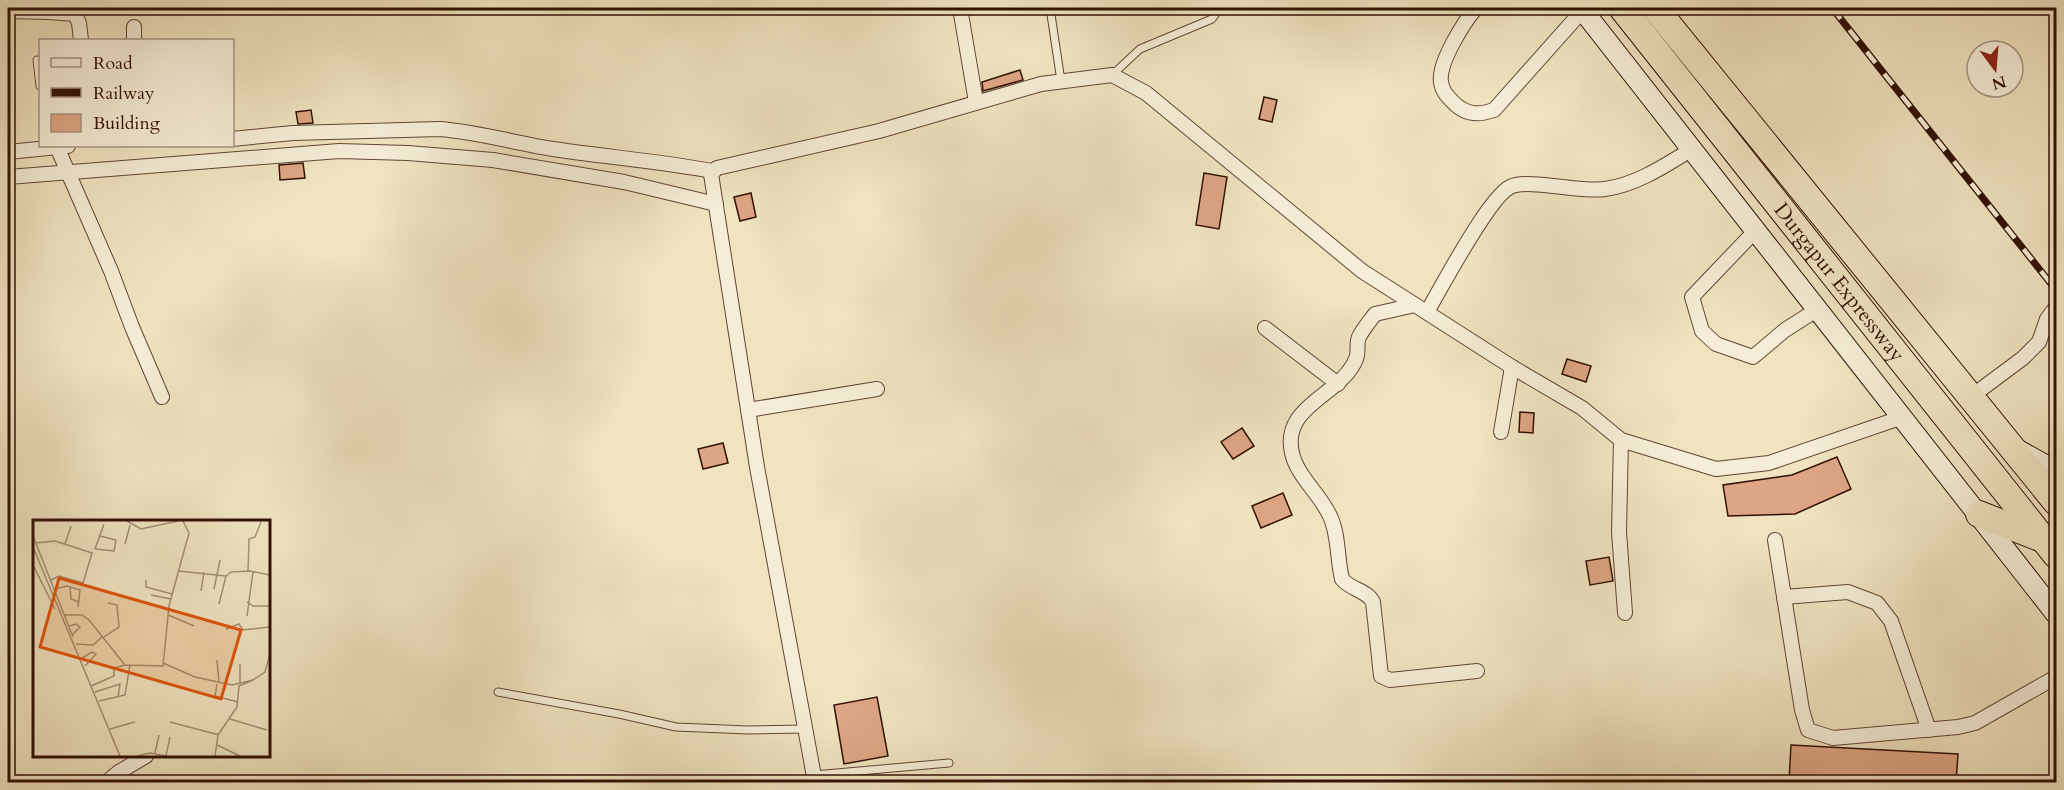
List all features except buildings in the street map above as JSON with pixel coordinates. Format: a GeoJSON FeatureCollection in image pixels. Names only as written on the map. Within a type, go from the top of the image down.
{"type":"FeatureCollection","features":[{"type":"Feature","properties":{"kind":"highway","name":"Durgapur Expressway"},"geometry":{"type":"LineString","coordinates":[[1622,8],[2051,548]]}},
{"type":"Feature","properties":{"kind":"highway","name":"Durgapur Expressway"},"geometry":{"type":"LineString","coordinates":[[1655,8],[2056,502]]}},
{"type":"Feature","properties":{"kind":"highway"},"geometry":{"type":"LineString","coordinates":[[1980,514],[2051,548]]}},
{"type":"Feature","properties":{"kind":"street"},"geometry":{"type":"LineString","coordinates":[[960,8],[976,102]]}},
{"type":"Feature","properties":{"kind":"street"},"geometry":{"type":"LineString","coordinates":[[1476,8],[1459,33],[1442,66],[1440,81],[1446,96],[1463,111],[1479,115],[1494,110],[1582,9],[1980,514],[2056,614]]}},
{"type":"Feature","properties":{"kind":"street"},"geometry":{"type":"LineString","coordinates":[[8,11],[75,14],[80,23],[81,39]]}},
{"type":"Feature","properties":{"kind":"street"},"geometry":{"type":"LineString","coordinates":[[815,779],[748,410],[713,186],[717,168],[879,131],[1041,84],[1112,75],[1146,93],[1362,271],[1512,367],[1581,408],[1621,440],[1716,468],[1769,463],[1903,417]]}},
{"type":"Feature","properties":{"kind":"street"},"geometry":{"type":"LineString","coordinates":[[234,139],[292,133],[449,129],[573,152],[679,165],[713,186]]}},
{"type":"Feature","properties":{"kind":"street"},"geometry":{"type":"LineString","coordinates":[[8,152],[47,147]]}},
{"type":"Feature","properties":{"kind":"street"},"geometry":{"type":"LineString","coordinates":[[55,147],[111,271],[162,397]]}},
{"type":"Feature","properties":{"kind":"street"},"geometry":{"type":"LineString","coordinates":[[1421,309],[1493,201],[1510,186],[1525,184],[1604,190],[1626,184],[1692,149]]}},
{"type":"Feature","properties":{"kind":"street"},"geometry":{"type":"LineString","coordinates":[[8,177],[339,151],[408,153],[493,160],[624,182],[713,186]]}},
{"type":"Feature","properties":{"kind":"street"},"geometry":{"type":"LineString","coordinates":[[1756,230],[1692,297],[1702,331],[1716,344],[1753,357],[1785,330],[1818,309]]}},
{"type":"Feature","properties":{"kind":"street"},"geometry":{"type":"LineString","coordinates":[[1972,396],[2023,358],[2039,342],[2047,319],[2056,307]]}},
{"type":"Feature","properties":{"kind":"street"},"geometry":{"type":"LineString","coordinates":[[1421,309],[1375,314],[1359,337],[1356,359],[1338,384],[1307,406],[1295,421],[1291,433],[1292,453],[1296,464],[1330,517],[1342,579],[1349,586],[1368,594],[1373,602],[1381,676],[1390,680],[1477,671]]}},
{"type":"Feature","properties":{"kind":"street"},"geometry":{"type":"LineString","coordinates":[[1265,328],[1338,384]]}},
{"type":"Feature","properties":{"kind":"street"},"geometry":{"type":"LineString","coordinates":[[1501,432],[1512,367]]}},
{"type":"Feature","properties":{"kind":"street"},"geometry":{"type":"LineString","coordinates":[[748,410],[877,389]]}},
{"type":"Feature","properties":{"kind":"street"},"geometry":{"type":"LineString","coordinates":[[1621,440],[1619,532],[1625,613]]}},
{"type":"Feature","properties":{"kind":"street"},"geometry":{"type":"LineString","coordinates":[[2013,447],[2056,471]]}},
{"type":"Feature","properties":{"kind":"street"},"geometry":{"type":"LineString","coordinates":[[1775,540],[1802,710],[1808,730],[1833,738],[1958,728],[1975,723],[2056,677]]}},
{"type":"Feature","properties":{"kind":"street"},"geometry":{"type":"LineString","coordinates":[[1784,597],[1848,592],[1877,603],[1891,621],[1929,730]]}},
{"type":"Feature","properties":{"kind":"street"},"geometry":{"type":"LineString","coordinates":[[107,783],[119,772],[144,757]]}},
{"type":"Feature","properties":{"kind":"lane"},"geometry":{"type":"LineString","coordinates":[[1050,8],[1061,81]]}},
{"type":"Feature","properties":{"kind":"lane"},"geometry":{"type":"LineString","coordinates":[[1112,75],[1140,50],[1212,19],[1217,12],[1216,8]]}},
{"type":"Feature","properties":{"kind":"lane"},"geometry":{"type":"LineString","coordinates":[[37,60],[39,77]]}},
{"type":"Feature","properties":{"kind":"lane"},"geometry":{"type":"LineString","coordinates":[[498,692],[676,727],[728,730],[805,729]]}},
{"type":"Feature","properties":{"kind":"lane"},"geometry":{"type":"LineString","coordinates":[[815,779],[949,763]]}},
{"type":"Feature","properties":{"kind":"railway"},"geometry":{"type":"LineString","coordinates":[[1832,8],[2056,290]]}}]}
